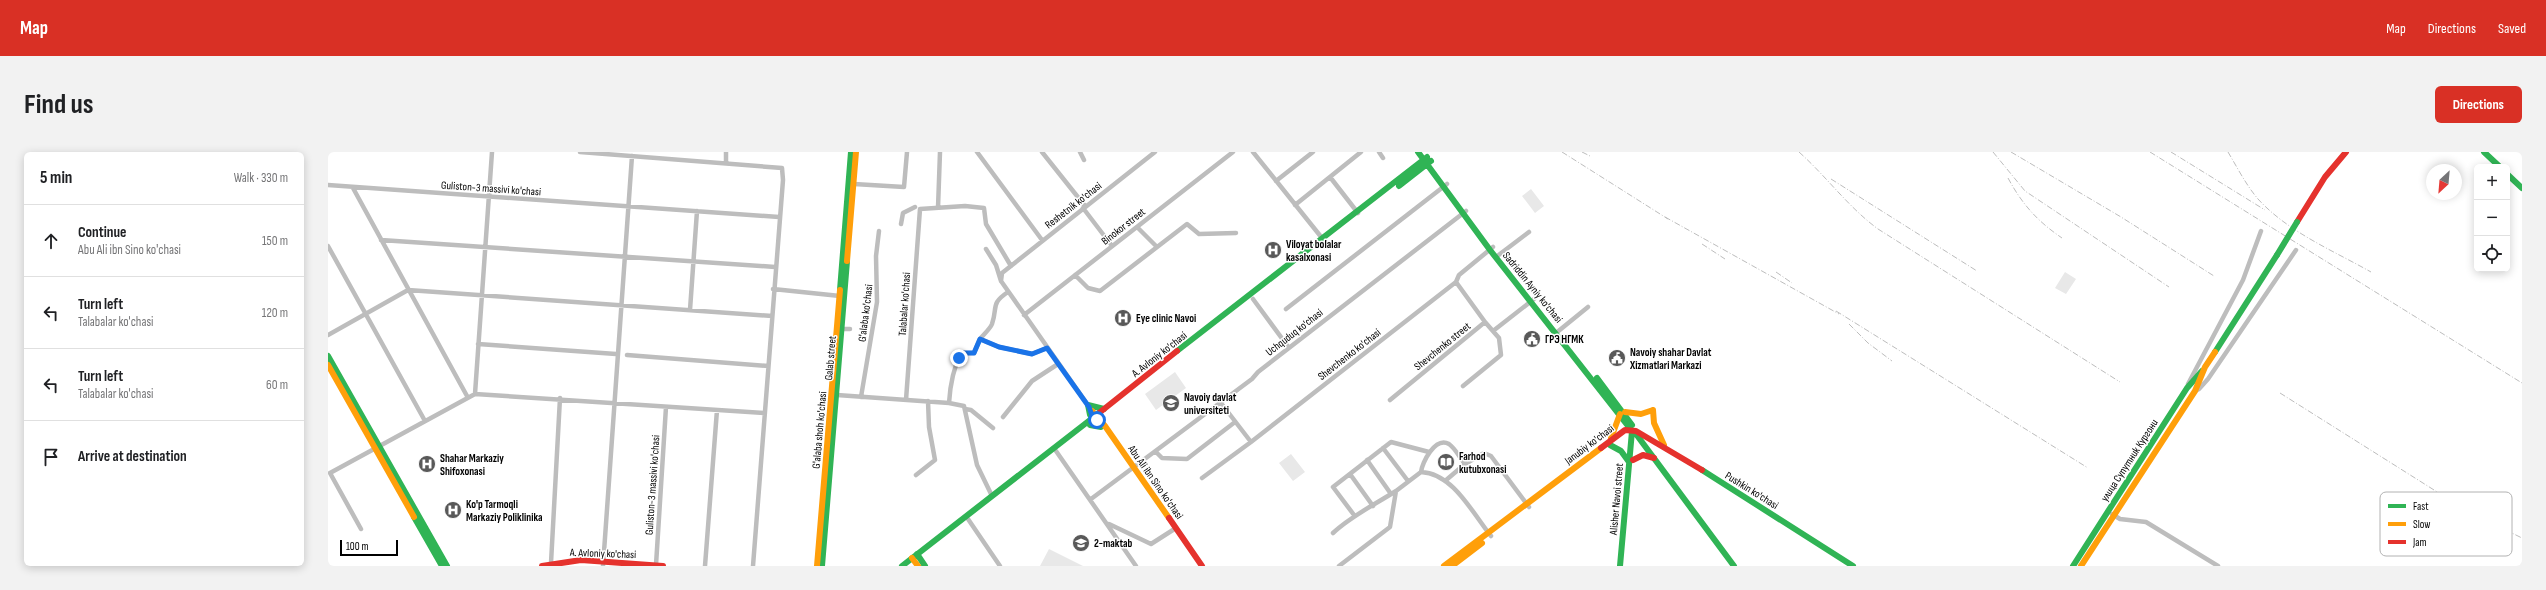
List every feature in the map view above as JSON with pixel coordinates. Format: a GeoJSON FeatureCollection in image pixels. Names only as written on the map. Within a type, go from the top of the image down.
{"type":"FeatureCollection","features":[{"type":"Feature","properties":{"kind":"main road","name":"G'alaba shoh ko'chasi"},"geometry":{"type":"LineString","coordinates":[[817,566],[840,296],[850,152]]}},
{"type":"Feature","properties":{"kind":"main road","name":"Galab street"},"geometry":{"type":"LineString","coordinates":[[822,566],[838,395],[856,152]]}},
{"type":"Feature","properties":{"kind":"main road","name":"Sadriddin Ayniy ko'chasi"},"geometry":{"type":"LineString","coordinates":[[1418,152],[1427,159],[1497,256],[1622,413],[1635,433],[1734,566]]}},
{"type":"Feature","properties":{"kind":"main road"},"geometry":{"type":"LineString","coordinates":[[1418,152],[1415,170],[1436,175]]}},
{"type":"Feature","properties":{"kind":"main road"},"geometry":{"type":"LineString","coordinates":[[2081,566],[2111,514],[2195,391],[2205,367],[2325,177],[2346,152]]}},
{"type":"Feature","properties":{"kind":"main road"},"geometry":{"type":"LineString","coordinates":[[2484,152],[2497,164]]}},
{"type":"Feature","properties":{"kind":"main road","name":"Sadriddin Ayniy ko'chasi"},"geometry":{"type":"LineString","coordinates":[[1427,159],[1436,175],[1445,185]]}},
{"type":"Feature","properties":{"kind":"main road","name":"A. Avloniy ko'chasi"},"geometry":{"type":"LineString","coordinates":[[902,566],[916,559],[992,496],[1253,299],[1427,159]]}},
{"type":"Feature","properties":{"kind":"main road","name":"A. Avloniy ko'chasi"},"geometry":{"type":"LineString","coordinates":[[1105,411],[1415,170]]}},
{"type":"Feature","properties":{"kind":"main road"},"geometry":{"type":"LineString","coordinates":[[2510,177],[2522,188]]}},
{"type":"Feature","properties":{"kind":"main road"},"geometry":{"type":"LineString","coordinates":[[328,356],[442,566]]}},
{"type":"Feature","properties":{"kind":"main road"},"geometry":{"type":"LineString","coordinates":[[328,364],[447,566]]}},
{"type":"Feature","properties":{"kind":"main road","name":"улица Супутник Кургони"},"geometry":{"type":"LineString","coordinates":[[2074,566],[2111,514],[2187,388],[2205,367]]}},
{"type":"Feature","properties":{"kind":"main road"},"geometry":{"type":"LineString","coordinates":[[1088,405],[1105,411],[1102,426]]}},
{"type":"Feature","properties":{"kind":"main road"},"geometry":{"type":"LineString","coordinates":[[1088,405],[1090,413],[1102,426]]}},
{"type":"Feature","properties":{"kind":"main road"},"geometry":{"type":"LineString","coordinates":[[1654,458],[1643,455],[1631,462],[1621,451],[1609,444],[1622,413],[1641,414],[1653,410],[1654,423],[1665,447]]}},
{"type":"Feature","properties":{"kind":"main road","name":"A. Avloniy ko'chasi"},"geometry":{"type":"LineString","coordinates":[[907,566],[1056,451],[1094,418]]}},
{"type":"Feature","properties":{"kind":"main road","name":"Abu Ali ibn Sino ko'chasi"},"geometry":{"type":"LineString","coordinates":[[1094,418],[1102,426],[1133,469],[1198,566]]}},
{"type":"Feature","properties":{"kind":"main road","name":"Janubiy ko'chasi"},"geometry":{"type":"LineString","coordinates":[[1452,566],[1528,505],[1609,444],[1621,437],[1635,433]]}},
{"type":"Feature","properties":{"kind":"main road","name":"Pushkin ko'chasi"},"geometry":{"type":"LineString","coordinates":[[1635,433],[1665,447],[1853,566]]}},
{"type":"Feature","properties":{"kind":"main road","name":"Alisher Navoi street"},"geometry":{"type":"LineString","coordinates":[[1620,566],[1635,433]]}},
{"type":"Feature","properties":{"kind":"main road","name":"Alisher Navoi street"},"geometry":{"type":"LineString","coordinates":[[1624,566],[1631,462]]}},
{"type":"Feature","properties":{"kind":"main road","name":"Abu Ali ibn Sino ko'chasi"},"geometry":{"type":"LineString","coordinates":[[1174,529],[1202,566]]}},
{"type":"Feature","properties":{"kind":"main road","name":"Janubiy ko'chasi"},"geometry":{"type":"LineString","coordinates":[[1444,566],[1490,535]]}},
{"type":"Feature","properties":{"kind":"main road"},"geometry":{"type":"LineString","coordinates":[[916,559],[925,566]]}},
{"type":"Feature","properties":{"kind":"main road","name":"A. Avloniy ko'chasi"},"geometry":{"type":"LineString","coordinates":[[542,566],[551,563],[663,566]]}},
{"type":"Feature","properties":{"kind":"main road","name":"A. Avloniy ko'chasi"},"geometry":{"type":"LineString","coordinates":[[559,566],[603,564],[613,566]]}},
{"type":"Feature","properties":{"kind":"street"},"geometry":{"type":"LineString","coordinates":[[475,394],[492,152]]}},
{"type":"Feature","properties":{"kind":"street"},"geometry":{"type":"LineString","coordinates":[[580,152],[726,162],[782,168],[783,180],[775,267],[753,566]]}},
{"type":"Feature","properties":{"kind":"street"},"geometry":{"type":"LineString","coordinates":[[726,152],[726,162]]}},
{"type":"Feature","properties":{"kind":"street"},"geometry":{"type":"LineString","coordinates":[[854,184],[904,186],[907,152]]}},
{"type":"Feature","properties":{"kind":"street"},"geometry":{"type":"LineString","coordinates":[[938,208],[940,152]]}},
{"type":"Feature","properties":{"kind":"street"},"geometry":{"type":"LineString","coordinates":[[977,152],[1042,240]]}},
{"type":"Feature","properties":{"kind":"street"},"geometry":{"type":"LineString","coordinates":[[1042,152],[1112,246]]}},
{"type":"Feature","properties":{"kind":"street"},"geometry":{"type":"LineString","coordinates":[[1080,152],[1084,160]]}},
{"type":"Feature","properties":{"kind":"street","name":"Reshetnik ko'chasi"},"geometry":{"type":"LineString","coordinates":[[1001,282],[1002,272],[1155,152]]}},
{"type":"Feature","properties":{"kind":"street","name":"Binokor street"},"geometry":{"type":"LineString","coordinates":[[1024,315],[1233,152]]}},
{"type":"Feature","properties":{"kind":"street"},"geometry":{"type":"LineString","coordinates":[[1253,152],[1324,242]]}},
{"type":"Feature","properties":{"kind":"street"},"geometry":{"type":"LineString","coordinates":[[1276,180],[1313,152]]}},
{"type":"Feature","properties":{"kind":"street"},"geometry":{"type":"LineString","coordinates":[[1295,205],[1361,152]]}},
{"type":"Feature","properties":{"kind":"street"},"geometry":{"type":"LineString","coordinates":[[1379,152],[1383,158]]}},
{"type":"Feature","properties":{"kind":"street"},"geometry":{"type":"LineString","coordinates":[[603,564],[616,354],[632,156]]}},
{"type":"Feature","properties":{"kind":"street"},"geometry":{"type":"LineString","coordinates":[[1330,177],[1358,213]]}},
{"type":"Feature","properties":{"kind":"street"},"geometry":{"type":"LineString","coordinates":[[1286,309],[1445,185]]}},
{"type":"Feature","properties":{"kind":"street","name":"Guliston-3 massivi ko'chasi"},"geometry":{"type":"LineString","coordinates":[[328,186],[779,217]]}},
{"type":"Feature","properties":{"kind":"street"},"geometry":{"type":"LineString","coordinates":[[353,188],[467,396]]}},
{"type":"Feature","properties":{"kind":"street"},"geometry":{"type":"LineString","coordinates":[[901,224],[903,213],[917,208],[984,208],[986,224],[1011,266]]}},
{"type":"Feature","properties":{"kind":"street","name":"Talabalar ko'chasi"},"geometry":{"type":"LineString","coordinates":[[906,400],[917,208]]}},
{"type":"Feature","properties":{"kind":"street"},"geometry":{"type":"LineString","coordinates":[[690,310],[697,211]]}},
{"type":"Feature","properties":{"kind":"street","name":"Uchquduq ko'chasi"},"geometry":{"type":"LineString","coordinates":[[1091,499],[1221,403],[1289,348],[1464,212]]}},
{"type":"Feature","properties":{"kind":"street"},"geometry":{"type":"LineString","coordinates":[[1075,275],[1088,288],[1100,291],[1187,224],[1199,234],[1236,233]]}},
{"type":"Feature","properties":{"kind":"street"},"geometry":{"type":"LineString","coordinates":[[1137,227],[1157,247]]}},
{"type":"Feature","properties":{"kind":"street","name":"G'alaba ko'chasi"},"geometry":{"type":"LineString","coordinates":[[861,397],[877,302],[876,256],[880,231]]}},
{"type":"Feature","properties":{"kind":"street"},"geometry":{"type":"LineString","coordinates":[[2187,388],[2243,280],[2261,231]]}},
{"type":"Feature","properties":{"kind":"street"},"geometry":{"type":"LineString","coordinates":[[1497,256],[1529,232]]}},
{"type":"Feature","properties":{"kind":"street"},"geometry":{"type":"LineString","coordinates":[[381,240],[775,267]]}},
{"type":"Feature","properties":{"kind":"street"},"geometry":{"type":"LineString","coordinates":[[328,246],[425,421]]}},
{"type":"Feature","properties":{"kind":"street","name":"Abu Ali ibn Sino ko'chasi"},"geometry":{"type":"LineString","coordinates":[[986,249],[996,265],[1001,282],[1088,405],[1094,418]]}},
{"type":"Feature","properties":{"kind":"street","name":"Shevchenko ko'chasi"},"geometry":{"type":"LineString","coordinates":[[1202,478],[1251,442],[1456,282],[1459,275],[1492,249]]}},
{"type":"Feature","properties":{"kind":"street"},"geometry":{"type":"LineString","coordinates":[[2195,391],[2199,389],[2208,379],[2296,250]]}},
{"type":"Feature","properties":{"kind":"street","name":"Shevchenko street"},"geometry":{"type":"LineString","coordinates":[[1390,400],[1485,322],[1456,282]]}},
{"type":"Feature","properties":{"kind":"street"},"geometry":{"type":"LineString","coordinates":[[774,289],[840,296]]}},
{"type":"Feature","properties":{"kind":"street"},"geometry":{"type":"LineString","coordinates":[[328,335],[408,290],[772,316]]}},
{"type":"Feature","properties":{"kind":"street"},"geometry":{"type":"LineString","coordinates":[[949,403],[952,375],[961,353],[974,353],[980,339],[991,326],[994,306],[998,299],[1008,292]]}},
{"type":"Feature","properties":{"kind":"street"},"geometry":{"type":"LineString","coordinates":[[1253,299],[1289,348]]}},
{"type":"Feature","properties":{"kind":"street"},"geometry":{"type":"LineString","coordinates":[[1493,331],[1533,300]]}},
{"type":"Feature","properties":{"kind":"street"},"geometry":{"type":"LineString","coordinates":[[1558,332],[1588,307]]}},
{"type":"Feature","properties":{"kind":"street"},"geometry":{"type":"LineString","coordinates":[[1463,386],[1500,358],[1499,338],[1485,322]]}},
{"type":"Feature","properties":{"kind":"street"},"geometry":{"type":"LineString","coordinates":[[843,329],[850,329]]}},
{"type":"Feature","properties":{"kind":"street"},"geometry":{"type":"LineString","coordinates":[[980,339],[999,347],[1032,354],[1047,348]]}},
{"type":"Feature","properties":{"kind":"street"},"geometry":{"type":"LineString","coordinates":[[478,344],[616,354]]}},
{"type":"Feature","properties":{"kind":"street"},"geometry":{"type":"LineString","coordinates":[[627,355],[768,366]]}},
{"type":"Feature","properties":{"kind":"street"},"geometry":{"type":"LineString","coordinates":[[1003,417],[1032,381],[1058,364]]}},
{"type":"Feature","properties":{"kind":"street"},"geometry":{"type":"LineString","coordinates":[[361,529],[330,473],[377,448],[467,396],[475,394],[560,398],[765,414]]}},
{"type":"Feature","properties":{"kind":"street"},"geometry":{"type":"LineString","coordinates":[[838,395],[928,401],[961,405],[965,409],[971,410],[993,428]]}},
{"type":"Feature","properties":{"kind":"street"},"geometry":{"type":"LineString","coordinates":[[551,563],[560,398]]}},
{"type":"Feature","properties":{"kind":"street"},"geometry":{"type":"LineString","coordinates":[[916,475],[935,460],[929,427],[928,401]]}},
{"type":"Feature","properties":{"kind":"street"},"geometry":{"type":"LineString","coordinates":[[1221,403],[1251,442]]}},
{"type":"Feature","properties":{"kind":"street","name":"Guliston-3 massivi ko'chasi"},"geometry":{"type":"LineString","coordinates":[[656,565],[666,407]]}},
{"type":"Feature","properties":{"kind":"street"},"geometry":{"type":"LineString","coordinates":[[965,409],[969,434],[977,465],[992,496]]}},
{"type":"Feature","properties":{"kind":"street"},"geometry":{"type":"LineString","coordinates":[[705,566],[717,410]]}},
{"type":"Feature","properties":{"kind":"street"},"geometry":{"type":"LineString","coordinates":[[1156,452],[1162,458],[1187,459],[1235,422]]}},
{"type":"Feature","properties":{"kind":"street"},"geometry":{"type":"LineString","coordinates":[[1354,515],[1333,487],[1391,442],[1429,452]]}},
{"type":"Feature","properties":{"kind":"street"},"geometry":{"type":"LineString","coordinates":[[1420,472],[1424,457],[1439,444],[1444,443],[1449,444],[1465,464]]}},
{"type":"Feature","properties":{"kind":"street"},"geometry":{"type":"LineString","coordinates":[[1383,448],[1408,481]]}},
{"type":"Feature","properties":{"kind":"street"},"geometry":{"type":"LineString","coordinates":[[1056,451],[1091,499],[1136,566]]}},
{"type":"Feature","properties":{"kind":"street"},"geometry":{"type":"LineString","coordinates":[[1445,481],[1465,464],[1484,453],[1491,456],[1528,505]]}},
{"type":"Feature","properties":{"kind":"street"},"geometry":{"type":"LineString","coordinates":[[1339,566],[1390,527],[1393,492],[1367,460]]}},
{"type":"Feature","properties":{"kind":"street"},"geometry":{"type":"LineString","coordinates":[[1333,533],[1354,515],[1362,514],[1420,472],[1427,472],[1445,481],[1457,491],[1490,535]]}},
{"type":"Feature","properties":{"kind":"street"},"geometry":{"type":"LineString","coordinates":[[1350,474],[1373,506]]}},
{"type":"Feature","properties":{"kind":"street"},"geometry":{"type":"LineString","coordinates":[[2111,514],[2120,519],[2146,522],[2218,566]]}},
{"type":"Feature","properties":{"kind":"street"},"geometry":{"type":"LineString","coordinates":[[968,519],[1000,566]]}},
{"type":"Feature","properties":{"kind":"street"},"geometry":{"type":"LineString","coordinates":[[1108,524],[1151,544],[1174,529]]}},
{"type":"Feature","properties":{"kind":"shaded area"},"geometry":{"type":"Polygon","coordinates":[[[1531,189],[1544,206],[1535,213],[1522,196],[1531,189]]]}},
{"type":"Feature","properties":{"kind":"shaded area"},"geometry":{"type":"Polygon","coordinates":[[[2065,272],[2076,279],[2066,294],[2055,288],[2065,272]]]}},
{"type":"Feature","properties":{"kind":"shaded area"},"geometry":{"type":"Polygon","coordinates":[[[1175,372],[1186,388],[1156,410],[1145,394],[1175,372]]]}},
{"type":"Feature","properties":{"kind":"shaded area"},"geometry":{"type":"Polygon","coordinates":[[[1291,454],[1305,472],[1293,481],[1279,463],[1291,454]]]}},
{"type":"Feature","properties":{"kind":"shaded area"},"geometry":{"type":"Polygon","coordinates":[[[1049,549],[1083,566],[1040,566],[1049,549]]]}},
{"type":"Feature","properties":{"kind":"railway"},"geometry":{"type":"LineString","coordinates":[[1562,152],[1668,219]]}},
{"type":"Feature","properties":{"kind":"railway"},"geometry":{"type":"LineString","coordinates":[[1582,152],[1590,156]]}},
{"type":"Feature","properties":{"kind":"railway"},"geometry":{"type":"LineString","coordinates":[[1799,152],[1819,171],[1847,202],[1878,229],[2120,382]]}},
{"type":"Feature","properties":{"kind":"railway"},"geometry":{"type":"LineString","coordinates":[[1993,152],[2025,191],[2169,287]]}},
{"type":"Feature","properties":{"kind":"railway"},"geometry":{"type":"LineString","coordinates":[[2011,152],[2121,217],[2214,276]]}},
{"type":"Feature","properties":{"kind":"railway"},"geometry":{"type":"LineString","coordinates":[[2150,152],[2522,383]]}},
{"type":"Feature","properties":{"kind":"railway"},"geometry":{"type":"LineString","coordinates":[[2171,152],[2265,210]]}},
{"type":"Feature","properties":{"kind":"railway"},"geometry":{"type":"LineString","coordinates":[[2228,152],[2250,188],[2270,211],[2311,240],[2371,272]]}},
{"type":"Feature","properties":{"kind":"railway"},"geometry":{"type":"LineString","coordinates":[[2008,178],[2019,196],[2031,211],[2045,225],[2062,238]]}},
{"type":"Feature","properties":{"kind":"railway"},"geometry":{"type":"LineString","coordinates":[[1831,179],[1977,271]]}},
{"type":"Feature","properties":{"kind":"railway"},"geometry":{"type":"LineString","coordinates":[[1665,217],[1839,314]]}},
{"type":"Feature","properties":{"kind":"railway"},"geometry":{"type":"LineString","coordinates":[[1702,244],[1725,259]]}},
{"type":"Feature","properties":{"kind":"railway"},"geometry":{"type":"LineString","coordinates":[[1776,272],[1792,283]]}},
{"type":"Feature","properties":{"kind":"railway"},"geometry":{"type":"LineString","coordinates":[[1836,311],[2088,468]]}},
{"type":"Feature","properties":{"kind":"railway"},"geometry":{"type":"LineString","coordinates":[[1849,324],[1868,343],[1892,361]]}},
{"type":"Feature","properties":{"kind":"railway"},"geometry":{"type":"LineString","coordinates":[[2280,393],[2437,492]]}},
{"type":"Feature","properties":{"kind":"railway"},"geometry":{"type":"LineString","coordinates":[[2512,533],[2522,538]]}},
{"type":"Feature","properties":{"kind":"traffic: fast"},"geometry":{"type":"LineString","coordinates":[[840,290],[851,152]]}},
{"type":"Feature","properties":{"kind":"traffic: fast"},"geometry":{"type":"LineString","coordinates":[[1418,152],[1490,250],[1632,431],[1620,566]]}},
{"type":"Feature","properties":{"kind":"traffic: fast"},"geometry":{"type":"LineString","coordinates":[[2484,152],[2497,164]]}},
{"type":"Feature","properties":{"kind":"traffic: fast"},"geometry":{"type":"LineString","coordinates":[[1177,351],[1427,157]]}},
{"type":"Feature","properties":{"kind":"traffic: fast"},"geometry":{"type":"LineString","coordinates":[[1399,186],[1431,161]]}},
{"type":"Feature","properties":{"kind":"traffic: fast"},"geometry":{"type":"LineString","coordinates":[[2510,177],[2522,188]]}},
{"type":"Feature","properties":{"kind":"traffic: fast"},"geometry":{"type":"LineString","coordinates":[[2277,255],[2297,222]]}},
{"type":"Feature","properties":{"kind":"traffic: fast"},"geometry":{"type":"LineString","coordinates":[[2215,352],[2277,255]]}},
{"type":"Feature","properties":{"kind":"traffic: fast"},"geometry":{"type":"LineString","coordinates":[[822,566],[847,261]]}},
{"type":"Feature","properties":{"kind":"traffic: fast"},"geometry":{"type":"LineString","coordinates":[[328,356],[447,566]]}},
{"type":"Feature","properties":{"kind":"traffic: fast"},"geometry":{"type":"LineString","coordinates":[[2073,566],[2187,388],[2202,371]]}},
{"type":"Feature","properties":{"kind":"traffic: fast"},"geometry":{"type":"LineString","coordinates":[[1597,378],[1632,425]]}},
{"type":"Feature","properties":{"kind":"traffic: fast"},"geometry":{"type":"LineString","coordinates":[[1090,415],[1088,405],[1104,409]]}},
{"type":"Feature","properties":{"kind":"traffic: fast"},"geometry":{"type":"LineString","coordinates":[[902,566],[1099,413]]}},
{"type":"Feature","properties":{"kind":"traffic: fast"},"geometry":{"type":"LineString","coordinates":[[1090,425],[1101,427]]}},
{"type":"Feature","properties":{"kind":"traffic: fast"},"geometry":{"type":"LineString","coordinates":[[1636,434],[1734,566]]}},
{"type":"Feature","properties":{"kind":"traffic: fast"},"geometry":{"type":"LineString","coordinates":[[1610,445],[1621,451],[1629,462]]}},
{"type":"Feature","properties":{"kind":"traffic: fast"},"geometry":{"type":"LineString","coordinates":[[1702,470],[1853,566]]}},
{"type":"Feature","properties":{"kind":"traffic: fast"},"geometry":{"type":"LineString","coordinates":[[414,517],[442,566]]}},
{"type":"Feature","properties":{"kind":"traffic: fast"},"geometry":{"type":"LineString","coordinates":[[917,554],[925,566]]}},
{"type":"Feature","properties":{"kind":"traffic: slow"},"geometry":{"type":"LineString","coordinates":[[847,261],[856,152]]}},
{"type":"Feature","properties":{"kind":"traffic: slow"},"geometry":{"type":"LineString","coordinates":[[817,566],[840,290]]}},
{"type":"Feature","properties":{"kind":"traffic: slow"},"geometry":{"type":"LineString","coordinates":[[2081,566],[2195,391],[2205,367],[2215,352]]}},
{"type":"Feature","properties":{"kind":"traffic: slow"},"geometry":{"type":"LineString","coordinates":[[328,365],[414,517]]}},
{"type":"Feature","properties":{"kind":"traffic: slow"},"geometry":{"type":"LineString","coordinates":[[1653,410],[1654,423],[1664,445]]}},
{"type":"Feature","properties":{"kind":"traffic: slow"},"geometry":{"type":"LineString","coordinates":[[1625,412],[1641,414],[1653,410]]}},
{"type":"Feature","properties":{"kind":"traffic: slow"},"geometry":{"type":"LineString","coordinates":[[1092,411],[1105,426],[1169,518]]}},
{"type":"Feature","properties":{"kind":"traffic: slow"},"geometry":{"type":"LineString","coordinates":[[1611,438],[1620,414]]}},
{"type":"Feature","properties":{"kind":"traffic: slow"},"geometry":{"type":"LineString","coordinates":[[1444,566],[1601,448]]}},
{"type":"Feature","properties":{"kind":"traffic: slow"},"geometry":{"type":"LineString","coordinates":[[1452,566],[1482,543]]}},
{"type":"Feature","properties":{"kind":"traffic: slow"},"geometry":{"type":"LineString","coordinates":[[912,558],[918,566]]}},
{"type":"Feature","properties":{"kind":"traffic: jam"},"geometry":{"type":"LineString","coordinates":[[2297,222],[2325,177],[2346,152]]}},
{"type":"Feature","properties":{"kind":"traffic: jam"},"geometry":{"type":"LineString","coordinates":[[1099,413],[1177,351]]}},
{"type":"Feature","properties":{"kind":"traffic: jam"},"geometry":{"type":"LineString","coordinates":[[1601,448],[1625,430],[1636,431],[1702,470]]}},
{"type":"Feature","properties":{"kind":"traffic: jam"},"geometry":{"type":"LineString","coordinates":[[1633,460],[1643,455],[1654,458]]}},
{"type":"Feature","properties":{"kind":"traffic: jam"},"geometry":{"type":"LineString","coordinates":[[1169,518],[1202,566]]}},
{"type":"Feature","properties":{"kind":"traffic: jam"},"geometry":{"type":"LineString","coordinates":[[542,566],[581,560],[663,566]]}},
{"type":"Feature","properties":{"kind":"place","name":"Viloyat bolalar kasalxonasi"},"geometry":{"type":"Point","coordinates":[1273,250]}},
{"type":"Feature","properties":{"kind":"place","name":"Eye clinic Navoi"},"geometry":{"type":"Point","coordinates":[1123,318]}},
{"type":"Feature","properties":{"kind":"place","name":"ГРЭ НГМК"},"geometry":{"type":"Point","coordinates":[1532,339]}},
{"type":"Feature","properties":{"kind":"place","name":"Navoiy shahar Davlat Xizmatlari Markazi"},"geometry":{"type":"Point","coordinates":[1617,358]}},
{"type":"Feature","properties":{"kind":"place","name":"Navoiy davlat universiteti"},"geometry":{"type":"Point","coordinates":[1171,403]}},
{"type":"Feature","properties":{"kind":"place","name":"Farhod kutubxonasi"},"geometry":{"type":"Point","coordinates":[1446,462]}},
{"type":"Feature","properties":{"kind":"place","name":"Shahar Markaziy Shifoxonasi"},"geometry":{"type":"Point","coordinates":[427,464]}},
{"type":"Feature","properties":{"kind":"place","name":"Ko'p Tarmoqli Markaziy Poliklinika"},"geometry":{"type":"Point","coordinates":[453,510]}},
{"type":"Feature","properties":{"kind":"place","name":"2-maktab"},"geometry":{"type":"Point","coordinates":[1081,543]}},
{"type":"Feature","properties":{"kind":"route"},"geometry":{"type":"LineString","coordinates":[[959,358],[961,353],[974,353],[980,339],[1016,352],[1032,354],[1047,348],[1092,411],[1093,418],[1096,421],[1097,420]]}}]}
